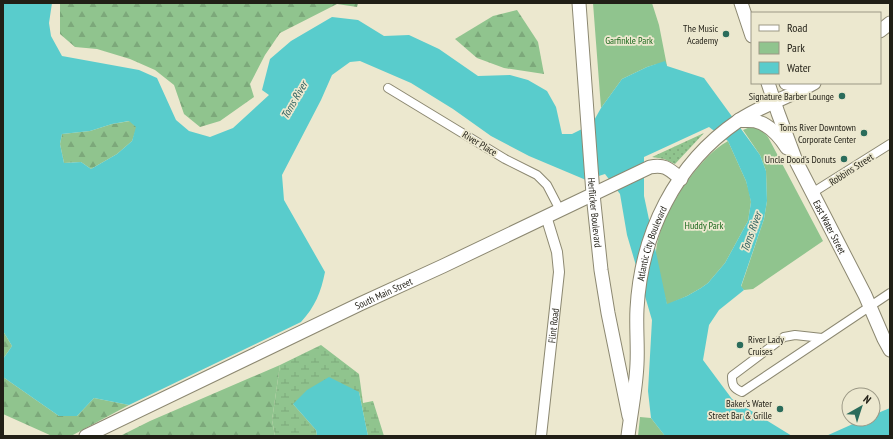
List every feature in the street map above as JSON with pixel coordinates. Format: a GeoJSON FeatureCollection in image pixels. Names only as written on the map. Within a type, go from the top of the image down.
{"type":"FeatureCollection","features":[{"type":"Feature","properties":{"kind":"main road","name":"Herflicker Boulevard"},"geometry":{"type":"LineString","coordinates":[[579,3],[592,188],[600,263],[630,420]]}},
{"type":"Feature","properties":{"kind":"main road"},"geometry":{"type":"LineString","coordinates":[[741,3],[751,33]]}},
{"type":"Feature","properties":{"kind":"main road"},"geometry":{"type":"LineString","coordinates":[[881,31],[890,23]]}},
{"type":"Feature","properties":{"kind":"main road","name":"East Water Street"},"geometry":{"type":"LineString","coordinates":[[768,84],[796,161],[865,295],[890,350]]}},
{"type":"Feature","properties":{"kind":"main road","name":"Atlantic City Boulevard"},"geometry":{"type":"LineString","coordinates":[[628,436],[633,407],[637,364],[637,309],[639,291],[650,236],[665,202],[698,156],[718,136],[739,120],[812,84]]}},
{"type":"Feature","properties":{"kind":"main road"},"geometry":{"type":"LineString","coordinates":[[739,120],[756,121],[766,126],[775,133],[796,161]]}},
{"type":"Feature","properties":{"kind":"main road","name":"South Main Street"},"geometry":{"type":"LineString","coordinates":[[86,436],[560,210],[592,188],[606,187],[650,167],[659,165],[669,169],[681,179]]}},
{"type":"Feature","properties":{"kind":"street","name":"River Place"},"geometry":{"type":"LineString","coordinates":[[388,88],[505,159],[537,175],[547,185],[560,210]]}},
{"type":"Feature","properties":{"kind":"street","name":"Robbins Street"},"geometry":{"type":"LineString","coordinates":[[812,193],[890,144]]}},
{"type":"Feature","properties":{"kind":"street","name":"Flint Road"},"geometry":{"type":"LineString","coordinates":[[541,436],[559,272],[558,252],[546,216]]}},
{"type":"Feature","properties":{"kind":"street"},"geometry":{"type":"LineString","coordinates":[[822,338],[795,335],[784,337],[732,376],[732,384],[735,389],[742,392],[890,293]]}},
{"type":"Feature","properties":{"kind":"green space"},"geometry":{"type":"Polygon","coordinates":[[[60,3],[358,3],[357,7],[337,4],[280,33],[265,55],[250,84],[254,97],[220,121],[200,127],[184,114],[174,85],[155,70],[130,59],[97,49],[75,47],[60,34],[60,3]]]}},
{"type":"Feature","properties":{"kind":"green space","name":"Garfinkle Park"},"geometry":{"type":"Polygon","coordinates":[[[593,3],[652,3],[659,25],[667,66],[657,64],[622,79],[601,108],[593,3]]]}},
{"type":"Feature","properties":{"kind":"green space"},"geometry":{"type":"Polygon","coordinates":[[[517,10],[538,42],[544,74],[504,68],[477,58],[455,39],[493,16],[517,10]]]}},
{"type":"Feature","properties":{"kind":"green space"},"geometry":{"type":"Polygon","coordinates":[[[130,121],[137,127],[132,141],[117,154],[91,169],[81,162],[64,163],[60,144],[62,134],[90,131],[112,124],[130,121]]]}},
{"type":"Feature","properties":{"kind":"green space"},"geometry":{"type":"Polygon","coordinates":[[[750,127],[761,129],[768,137],[823,241],[753,289],[744,290],[741,287],[764,219],[767,201],[766,171],[760,155],[743,130],[750,127]]]}},
{"type":"Feature","properties":{"kind":"green space"},"geometry":{"type":"Polygon","coordinates":[[[704,133],[675,164],[664,159],[652,157],[704,133]]]}},
{"type":"Feature","properties":{"kind":"green space","name":"Huddy Park"},"geometry":{"type":"Polygon","coordinates":[[[728,141],[749,191],[751,202],[748,221],[725,263],[708,283],[687,296],[667,305],[656,259],[658,240],[663,224],[681,190],[692,175],[704,160],[728,141]]]}},
{"type":"Feature","properties":{"kind":"green space"},"geometry":{"type":"Polygon","coordinates":[[[3,331],[12,346],[3,359],[3,331]]]}},
{"type":"Feature","properties":{"kind":"green space"},"geometry":{"type":"Polygon","coordinates":[[[321,345],[359,374],[363,403],[373,401],[384,436],[368,436],[359,392],[293,404],[316,430],[317,436],[275,436],[272,420],[280,365],[321,345]]]}},
{"type":"Feature","properties":{"kind":"green space"},"geometry":{"type":"Polygon","coordinates":[[[280,365],[272,420],[275,436],[120,436],[150,421],[280,365]]]}},
{"type":"Feature","properties":{"kind":"green space"},"geometry":{"type":"Polygon","coordinates":[[[3,377],[59,416],[77,416],[94,398],[129,405],[71,436],[52,436],[3,414],[3,377]]]}},
{"type":"Feature","properties":{"kind":"green space"},"geometry":{"type":"Polygon","coordinates":[[[640,417],[651,418],[665,436],[638,436],[640,417]]]}},
{"type":"Feature","properties":{"kind":"water","name":"Toms River"},"geometry":{"type":"Polygon","coordinates":[[[3,3],[52,3],[49,23],[51,36],[62,56],[139,70],[157,78],[176,120],[189,131],[210,137],[233,128],[269,95],[262,90],[270,59],[291,41],[332,17],[358,20],[384,36],[409,35],[439,49],[478,76],[510,75],[528,80],[547,91],[556,107],[562,134],[572,134],[592,124],[601,108],[622,79],[647,67],[665,61],[667,66],[704,78],[760,155],[766,171],[767,201],[764,219],[741,286],[744,290],[719,310],[709,325],[703,360],[732,399],[792,436],[665,436],[651,418],[648,391],[652,320],[627,235],[620,194],[605,174],[586,180],[529,156],[491,136],[453,109],[411,83],[360,61],[350,62],[332,75],[321,100],[282,175],[284,200],[325,272],[317,299],[301,322],[129,405],[94,398],[77,416],[59,416],[3,377],[3,359],[12,346],[3,331],[3,3]],[[129,121],[112,124],[90,131],[62,134],[60,144],[64,163],[81,162],[91,169],[117,154],[132,141],[136,127],[129,121]],[[709,127],[644,157],[644,196],[667,304],[687,296],[708,283],[725,263],[748,221],[751,202],[746,181],[728,141],[709,127]]]}},
{"type":"Feature","properties":{"kind":"water"},"geometry":{"type":"Polygon","coordinates":[[[329,377],[359,392],[368,436],[317,436],[316,430],[293,404],[307,390],[329,377]]]}},
{"type":"Feature","properties":{"kind":"water"},"geometry":{"type":"Polygon","coordinates":[[[890,408],[890,436],[826,436],[846,427],[881,427],[881,412],[890,408]]]}},
{"type":"Feature","properties":{"kind":"place","name":"The Music Academy"},"geometry":{"type":"Point","coordinates":[726,34]}},
{"type":"Feature","properties":{"kind":"place","name":"Signature Barber Lounge"},"geometry":{"type":"Point","coordinates":[842,96]}},
{"type":"Feature","properties":{"kind":"place","name":"Toms River Downtown Corporate Center"},"geometry":{"type":"Point","coordinates":[864,133]}},
{"type":"Feature","properties":{"kind":"place","name":"Uncle Dood's Donuts"},"geometry":{"type":"Point","coordinates":[844,159]}},
{"type":"Feature","properties":{"kind":"place","name":"River Lady Cruises"},"geometry":{"type":"Point","coordinates":[740,345]}},
{"type":"Feature","properties":{"kind":"place","name":"Baker's Water Street Bar & Grille"},"geometry":{"type":"Point","coordinates":[780,409]}}]}
